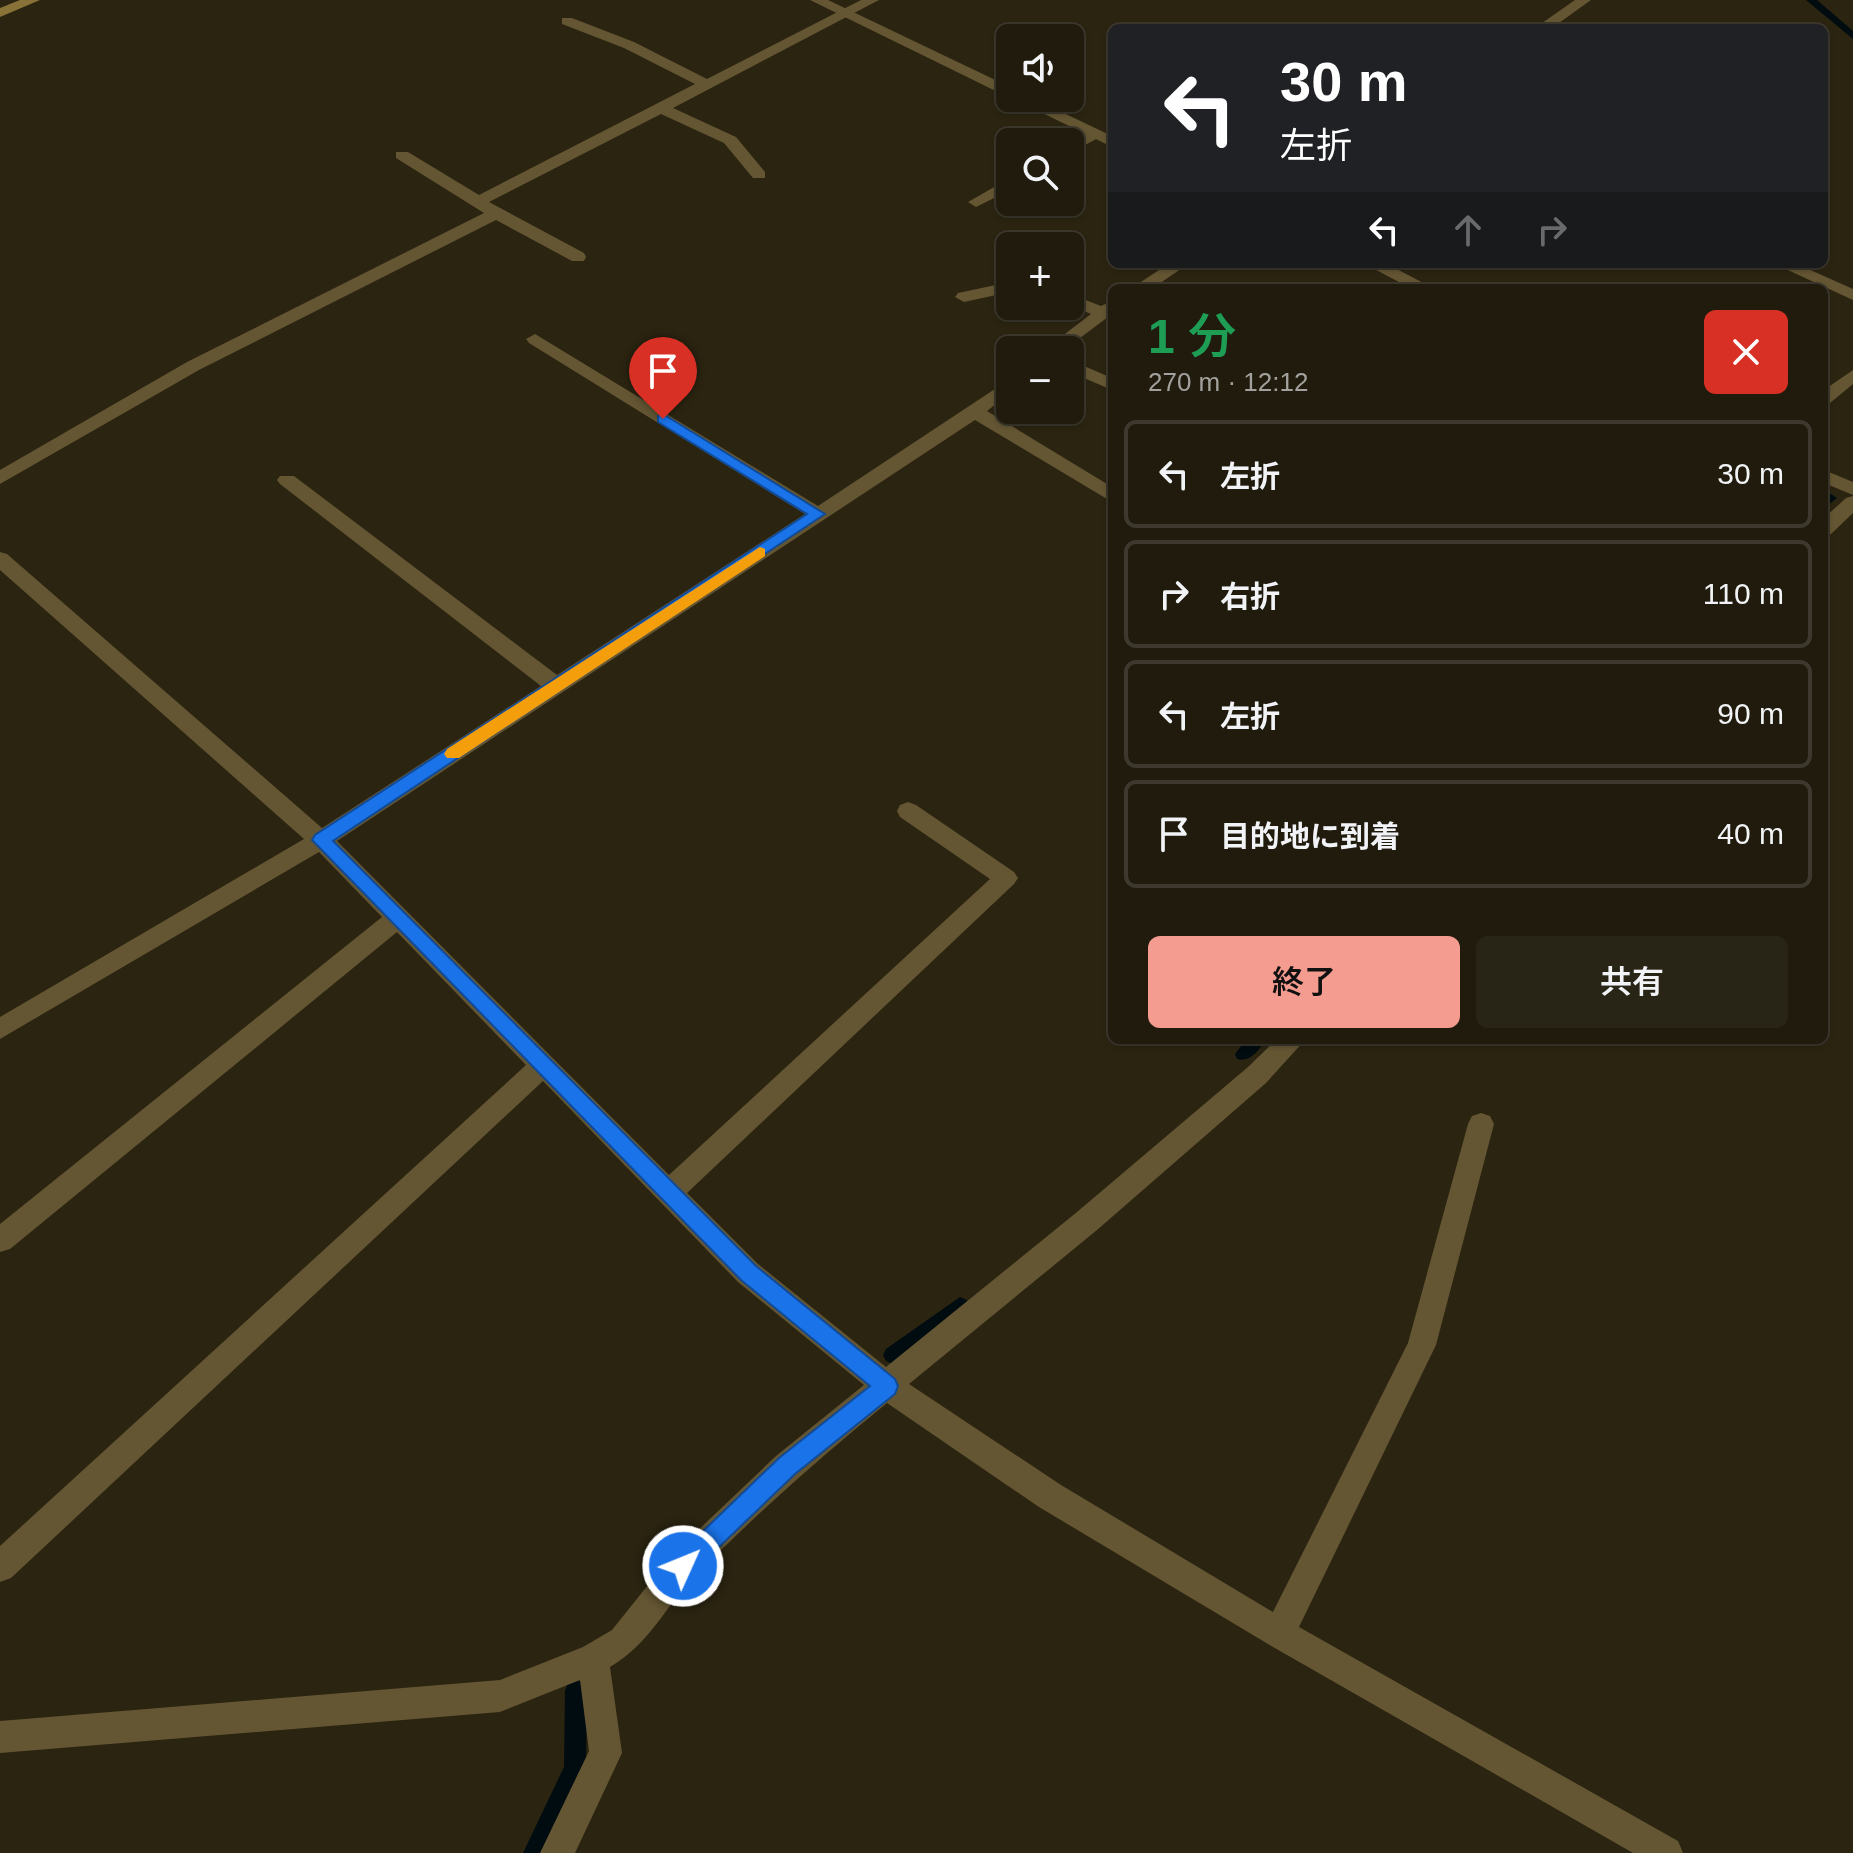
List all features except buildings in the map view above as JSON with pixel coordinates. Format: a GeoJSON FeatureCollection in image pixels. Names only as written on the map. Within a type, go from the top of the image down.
{"type":"FeatureCollection","features":[{"type":"Feature","properties":{"kind":"main road"},"geometry":{"type":"LineString","coordinates":[[0,13],[33,0]]}},
{"type":"Feature","properties":{"kind":"street"},"geometry":{"type":"LineString","coordinates":[[817,0],[996,86]]}},
{"type":"Feature","properties":{"kind":"street"},"geometry":{"type":"LineString","coordinates":[[479,201],[872,0]]}},
{"type":"Feature","properties":{"kind":"street"},"geometry":{"type":"LineString","coordinates":[[1548,24],[1584,0]]}},
{"type":"Feature","properties":{"kind":"street"},"geometry":{"type":"LineString","coordinates":[[567,21],[629,45],[706,84]]}},
{"type":"Feature","properties":{"kind":"street"},"geometry":{"type":"LineString","coordinates":[[660,108],[730,140],[759,175]]}},
{"type":"Feature","properties":{"kind":"street"},"geometry":{"type":"LineString","coordinates":[[1049,112],[1108,140]]}},
{"type":"Feature","properties":{"kind":"street"},"geometry":{"type":"LineString","coordinates":[[1084,140],[1095,134]]}},
{"type":"Feature","properties":{"kind":"street"},"geometry":{"type":"LineString","coordinates":[[402,155],[496,214],[578,257]]}},
{"type":"Feature","properties":{"kind":"street"},"geometry":{"type":"LineString","coordinates":[[976,202],[996,191]]}},
{"type":"Feature","properties":{"kind":"street"},"geometry":{"type":"LineString","coordinates":[[0,478],[193,366],[496,214]]}},
{"type":"Feature","properties":{"kind":"street"},"geometry":{"type":"LineString","coordinates":[[1148,284],[1174,268]]}},
{"type":"Feature","properties":{"kind":"street"},"geometry":{"type":"LineString","coordinates":[[1382,268],[1416,284]]}},
{"type":"Feature","properties":{"kind":"street"},"geometry":{"type":"LineString","coordinates":[[1792,268],[1853,295]]}},
{"type":"Feature","properties":{"kind":"street"},"geometry":{"type":"LineString","coordinates":[[964,297],[996,290]]}},
{"type":"Feature","properties":{"kind":"street"},"geometry":{"type":"LineString","coordinates":[[1084,303],[1107,309]]}},
{"type":"Feature","properties":{"kind":"street"},"geometry":{"type":"LineString","coordinates":[[1071,336],[1107,309]]}},
{"type":"Feature","properties":{"kind":"street"},"geometry":{"type":"LineString","coordinates":[[535,339],[818,514]]}},
{"type":"Feature","properties":{"kind":"street"},"geometry":{"type":"LineString","coordinates":[[1084,372],[1108,383]]}},
{"type":"Feature","properties":{"kind":"street"},"geometry":{"type":"LineString","coordinates":[[1828,396],[1853,375]]}},
{"type":"Feature","properties":{"kind":"street"},"geometry":{"type":"LineString","coordinates":[[0,1029],[321,840],[975,412],[996,395]]}},
{"type":"Feature","properties":{"kind":"street"},"geometry":{"type":"LineString","coordinates":[[975,412],[1108,494]]}},
{"type":"Feature","properties":{"kind":"street"},"geometry":{"type":"LineString","coordinates":[[1828,478],[1853,489]]}},
{"type":"Feature","properties":{"kind":"street"},"geometry":{"type":"LineString","coordinates":[[287,480],[556,686]]}},
{"type":"Feature","properties":{"kind":"street"},"geometry":{"type":"LineString","coordinates":[[1828,525],[1853,502]]}},
{"type":"Feature","properties":{"kind":"street"},"geometry":{"type":"LineString","coordinates":[[0,559],[321,840],[748,1273],[887,1386],[1050,1496],[1279,1633],[1666,1853]]}},
{"type":"Feature","properties":{"kind":"street"},"geometry":{"type":"LineString","coordinates":[[668,1194],[1006,878],[908,811]]}},
{"type":"Feature","properties":{"kind":"street"},"geometry":{"type":"LineString","coordinates":[[0,1240],[397,918]]}},
{"type":"Feature","properties":{"kind":"street"},"geometry":{"type":"LineString","coordinates":[[0,1737],[500,1696],[593,1659],[623,1641],[683,1566],[787,1466],[1208,1117],[1288,1044]]}},
{"type":"Feature","properties":{"kind":"street"},"geometry":{"type":"LineString","coordinates":[[0,1567],[542,1066]]}},
{"type":"Feature","properties":{"kind":"street"},"geometry":{"type":"LineString","coordinates":[[1279,1633],[1422,1345],[1481,1124]]}},
{"type":"Feature","properties":{"kind":"street"},"geometry":{"type":"LineString","coordinates":[[557,1853],[606,1753],[593,1659]]}},
{"type":"Feature","properties":{"kind":"waterway"},"geometry":{"type":"LineString","coordinates":[[1811,0],[1853,36]]}},
{"type":"Feature","properties":{"kind":"waterway"},"geometry":{"type":"LineString","coordinates":[[1243,1054],[1253,1044]]}},
{"type":"Feature","properties":{"kind":"waterway"},"geometry":{"type":"LineString","coordinates":[[893,1355],[960,1306]]}},
{"type":"Feature","properties":{"kind":"waterway"},"geometry":{"type":"LineString","coordinates":[[534,1853],[575,1768],[576,1691]]}},
{"type":"Feature","properties":{"kind":"slow traffic"},"geometry":{"type":"LineString","coordinates":[[453,754],[760,552]]}},
{"type":"Feature","properties":{"kind":"route"},"geometry":{"type":"LineString","coordinates":[[663,419],[818,514],[321,840],[748,1273],[887,1386],[787,1466],[683,1566]]}}]}
